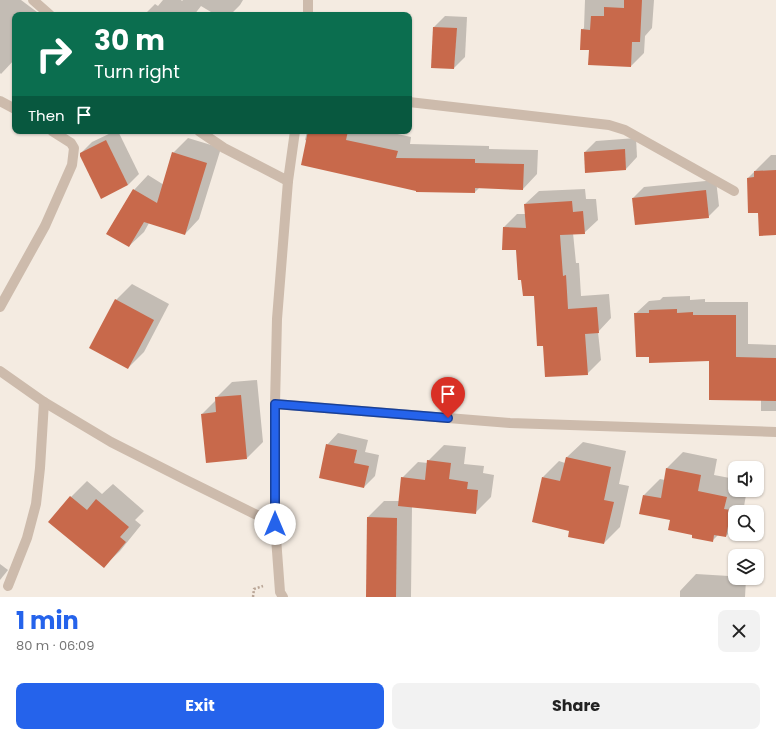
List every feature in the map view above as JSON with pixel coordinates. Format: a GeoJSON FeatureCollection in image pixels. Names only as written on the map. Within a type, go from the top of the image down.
{"type":"FeatureCollection","features":[{"type":"Feature","properties":{"kind":"street"},"geometry":{"type":"LineString","coordinates":[[33,0],[47,12]]}},
{"type":"Feature","properties":{"kind":"street"},"geometry":{"type":"LineString","coordinates":[[308,0],[308,12]]}},
{"type":"Feature","properties":{"kind":"street"},"geometry":{"type":"LineString","coordinates":[[0,101],[12,107]]}},
{"type":"Feature","properties":{"kind":"street"},"geometry":{"type":"LineString","coordinates":[[412,102],[609,125],[625,130],[734,191]]}},
{"type":"Feature","properties":{"kind":"street"},"geometry":{"type":"LineString","coordinates":[[0,307],[44,226],[72,165],[74,148],[71,143],[57,134]]}},
{"type":"Feature","properties":{"kind":"street"},"geometry":{"type":"LineString","coordinates":[[203,134],[224,148],[288,181]]}},
{"type":"Feature","properties":{"kind":"street"},"geometry":{"type":"LineString","coordinates":[[284,597],[280,592],[275,524],[275,404],[277,319],[288,181],[295,134]]}},
{"type":"Feature","properties":{"kind":"street"},"geometry":{"type":"LineString","coordinates":[[0,371],[44,402],[111,442],[275,524]]}},
{"type":"Feature","properties":{"kind":"street"},"geometry":{"type":"LineString","coordinates":[[8,586],[27,538],[36,504],[44,402]]}},
{"type":"Feature","properties":{"kind":"street"},"geometry":{"type":"LineString","coordinates":[[275,404],[510,423],[776,432]]}},
{"type":"Feature","properties":{"kind":"building"},"geometry":{"type":"Polygon","coordinates":[[[624,0],[642,0],[640,42],[632,42],[631,67],[588,65],[589,50],[580,50],[581,29],[590,30],[591,16],[604,16],[604,7],[624,8],[624,0]]]}},
{"type":"Feature","properties":{"kind":"building"},"geometry":{"type":"Polygon","coordinates":[[[433,27],[457,28],[454,69],[431,68],[433,27]]]}},
{"type":"Feature","properties":{"kind":"building"},"geometry":{"type":"Polygon","coordinates":[[[307,134],[347,134],[346,140],[398,151],[396,158],[475,159],[475,163],[524,164],[523,190],[475,188],[475,193],[416,192],[301,165],[307,134]]]}},
{"type":"Feature","properties":{"kind":"building"},"geometry":{"type":"Polygon","coordinates":[[[106,140],[128,185],[101,199],[80,156],[80,153],[106,140]]]}},
{"type":"Feature","properties":{"kind":"building"},"geometry":{"type":"Polygon","coordinates":[[[625,149],[626,170],[585,173],[584,152],[625,149]]]}},
{"type":"Feature","properties":{"kind":"building"},"geometry":{"type":"Polygon","coordinates":[[[172,152],[207,163],[185,235],[144,222],[129,247],[106,234],[133,189],[157,203],[172,152]]]}},
{"type":"Feature","properties":{"kind":"building"},"geometry":{"type":"Polygon","coordinates":[[[776,170],[776,235],[759,236],[758,213],[748,213],[747,178],[754,177],[754,171],[776,170]]]}},
{"type":"Feature","properties":{"kind":"building"},"geometry":{"type":"Polygon","coordinates":[[[706,190],[709,218],[635,225],[632,198],[706,190]]]}},
{"type":"Feature","properties":{"kind":"building"},"geometry":{"type":"Polygon","coordinates":[[[572,201],[573,212],[583,211],[585,234],[560,235],[563,276],[566,275],[568,309],[597,307],[599,333],[585,334],[588,375],[545,377],[543,346],[537,346],[534,296],[523,296],[521,280],[518,280],[516,250],[502,250],[503,227],[526,228],[524,204],[572,201]]]}},
{"type":"Feature","properties":{"kind":"building"},"geometry":{"type":"Polygon","coordinates":[[[115,299],[154,320],[128,369],[89,348],[115,299]]]}},
{"type":"Feature","properties":{"kind":"building"},"geometry":{"type":"Polygon","coordinates":[[[677,309],[677,313],[693,312],[693,315],[736,315],[736,357],[776,358],[776,401],[709,400],[709,361],[649,363],[649,357],[636,357],[634,313],[649,313],[649,310],[677,309]]]}},
{"type":"Feature","properties":{"kind":"building"},"geometry":{"type":"Polygon","coordinates":[[[241,395],[247,459],[206,463],[201,414],[216,412],[215,397],[241,395]]]}},
{"type":"Feature","properties":{"kind":"building"},"geometry":{"type":"Polygon","coordinates":[[[326,444],[357,450],[354,463],[369,466],[364,488],[319,478],[326,444]]]}},
{"type":"Feature","properties":{"kind":"building"},"geometry":{"type":"Polygon","coordinates":[[[566,457],[611,467],[604,500],[614,502],[604,544],[568,537],[569,531],[532,522],[542,477],[560,481],[566,457]]]}},
{"type":"Feature","properties":{"kind":"building"},"geometry":{"type":"Polygon","coordinates":[[[427,460],[451,463],[449,479],[468,482],[467,489],[478,490],[476,514],[398,506],[401,477],[425,480],[427,460]]]}},
{"type":"Feature","properties":{"kind":"building"},"geometry":{"type":"Polygon","coordinates":[[[666,468],[701,475],[698,491],[727,497],[724,509],[728,510],[728,526],[726,537],[714,535],[713,542],[692,538],[692,535],[668,530],[670,520],[639,514],[643,495],[661,498],[666,468]]]}},
{"type":"Feature","properties":{"kind":"building"},"geometry":{"type":"Polygon","coordinates":[[[70,496],[87,510],[96,499],[129,527],[120,537],[126,542],[104,568],[48,522],[70,496]]]}},
{"type":"Feature","properties":{"kind":"building"},"geometry":{"type":"Polygon","coordinates":[[[367,517],[397,518],[396,597],[366,597],[367,517]]]}},
{"type":"Feature","properties":{"kind":"route"},"geometry":{"type":"LineString","coordinates":[[275,524],[275,404],[448,418]]}}]}
